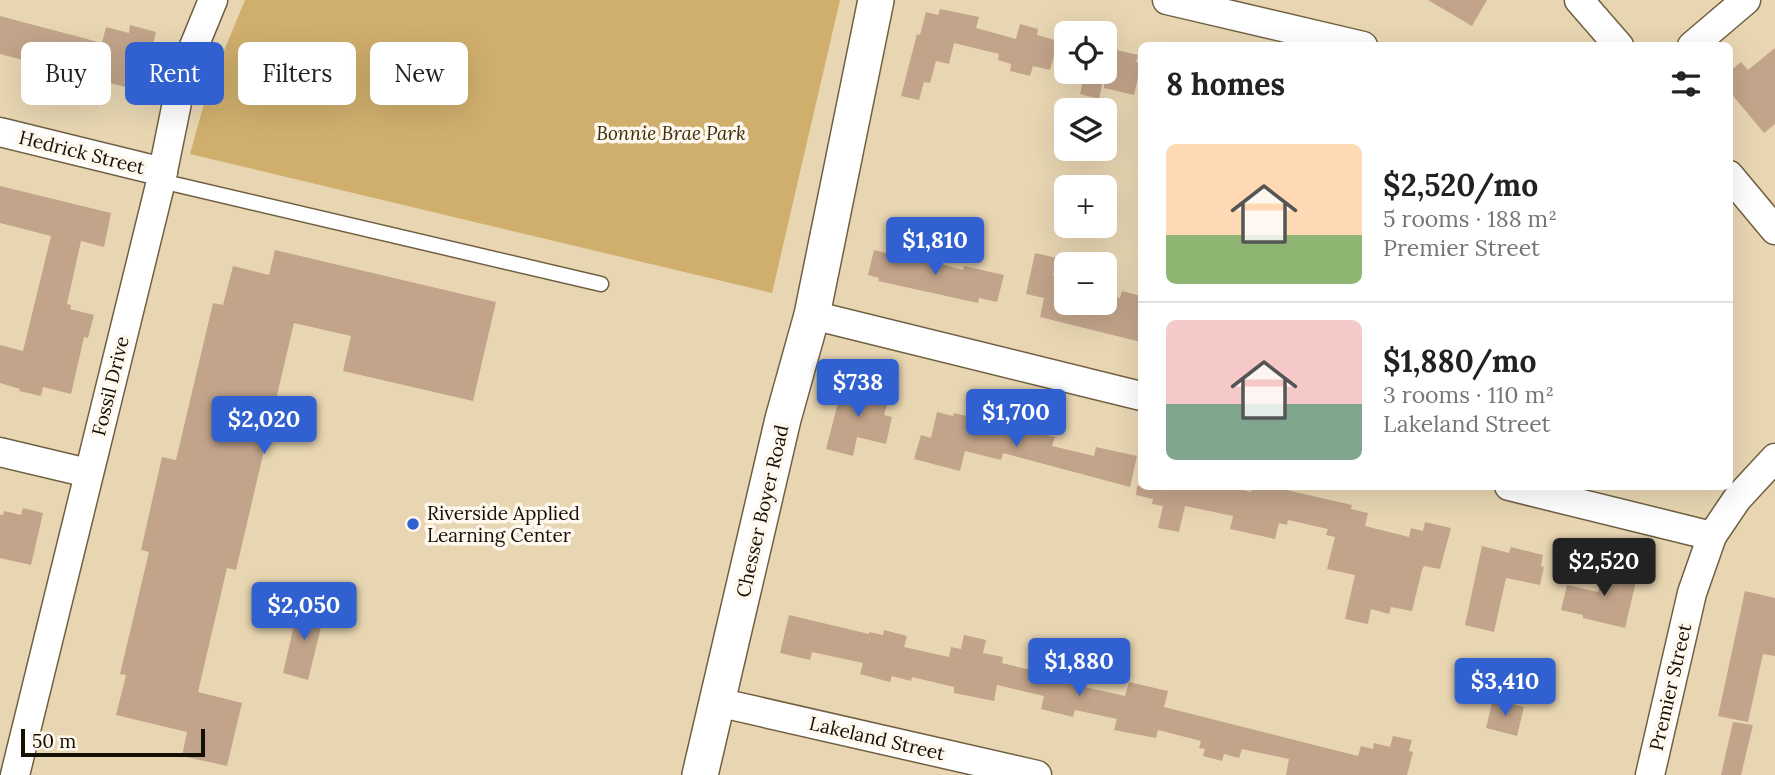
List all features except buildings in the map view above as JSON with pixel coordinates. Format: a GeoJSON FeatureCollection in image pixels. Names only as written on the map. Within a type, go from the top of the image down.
{"type":"FeatureCollection","features":[{"type":"Feature","properties":{"kind":"street","name":"Fossil Drive"},"geometry":{"type":"LineString","coordinates":[[15,773],[162,177],[183,73],[213,0]]}},
{"type":"Feature","properties":{"kind":"street","name":"Chesser Boyer Road"},"geometry":{"type":"LineString","coordinates":[[700,775],[783,419],[812,316],[876,0]]}},
{"type":"Feature","properties":{"kind":"street"},"geometry":{"type":"LineString","coordinates":[[1167,0],[1346,42]]}},
{"type":"Feature","properties":{"kind":"street"},"geometry":{"type":"LineString","coordinates":[[1579,0],[1616,42]]}},
{"type":"Feature","properties":{"kind":"street"},"geometry":{"type":"LineString","coordinates":[[1697,42],[1746,0]]}},
{"type":"Feature","properties":{"kind":"street","name":"Hedrick Street"},"geometry":{"type":"LineString","coordinates":[[0,132],[162,177]]}},
{"type":"Feature","properties":{"kind":"street"},"geometry":{"type":"LineString","coordinates":[[1733,180],[1775,230]]}},
{"type":"Feature","properties":{"kind":"street"},"geometry":{"type":"LineString","coordinates":[[812,316],[1138,395]]}},
{"type":"Feature","properties":{"kind":"street"},"geometry":{"type":"LineString","coordinates":[[0,452],[88,473]]}},
{"type":"Feature","properties":{"kind":"street","name":"Premier Street"},"geometry":{"type":"LineString","coordinates":[[1650,775],[1692,593],[1712,536],[1737,499],[1775,458]]}},
{"type":"Feature","properties":{"kind":"street"},"geometry":{"type":"LineString","coordinates":[[1525,490],[1712,536]]}},
{"type":"Feature","properties":{"kind":"street","name":"Lakeland Street"},"geometry":{"type":"LineString","coordinates":[[717,702],[1037,775]]}},
{"type":"Feature","properties":{"kind":"lane"},"geometry":{"type":"LineString","coordinates":[[162,177],[601,284]]}},
{"type":"Feature","properties":{"kind":"green space","name":"Bonnie Brae Park"},"geometry":{"type":"Polygon","coordinates":[[[245,0],[840,0],[772,293],[190,154],[204,105],[224,105],[224,51],[245,0]]]}},
{"type":"Feature","properties":{"kind":"place","name":"Riverside Applied Learning Center"},"geometry":{"type":"Point","coordinates":[413,524]}}]}
